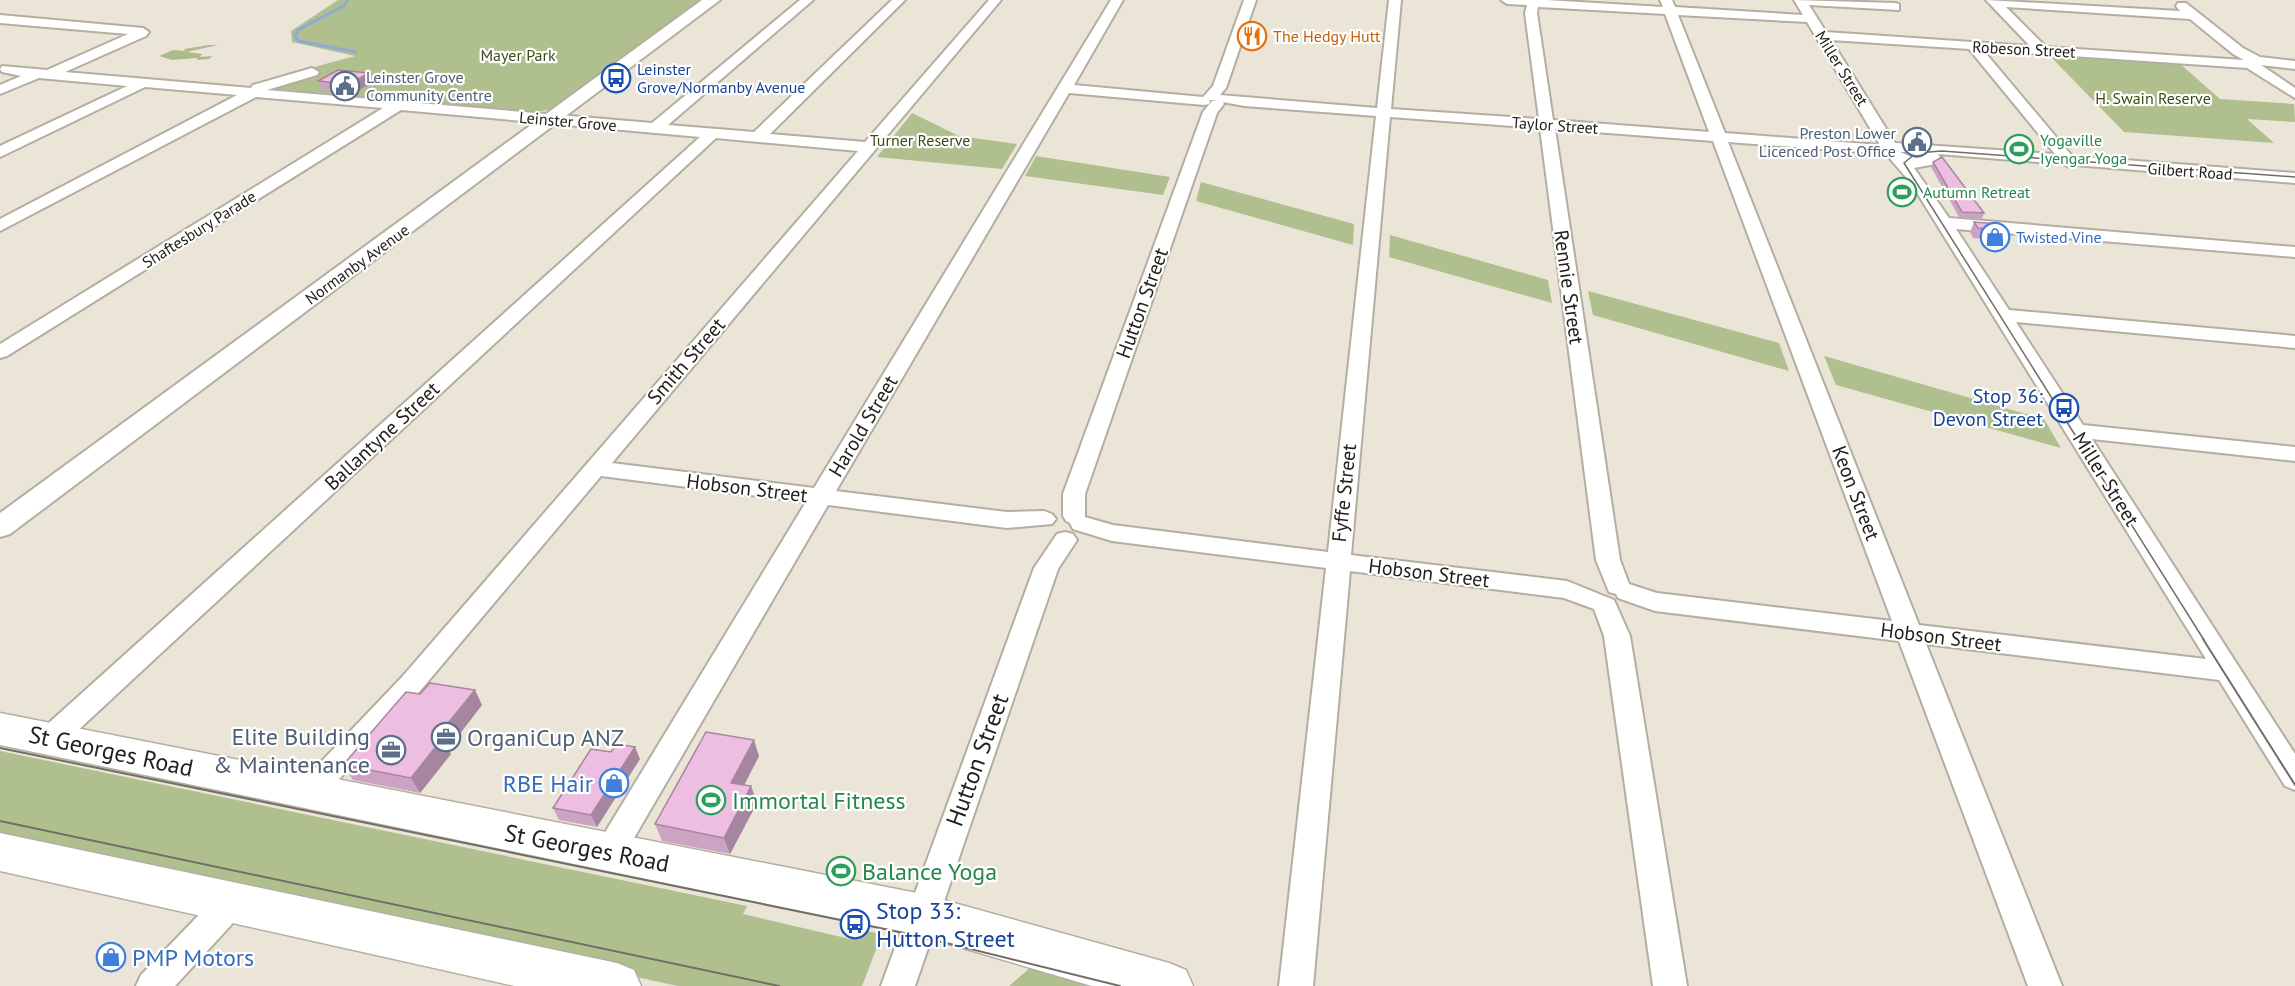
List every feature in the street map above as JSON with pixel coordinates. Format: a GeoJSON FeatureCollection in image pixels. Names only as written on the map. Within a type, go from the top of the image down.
{"type":"FeatureCollection","features":[{"type":"Feature","properties":{"kind":"highway","name":"St Georges Road"},"geometry":{"type":"LineString","coordinates":[[0,729],[922,915],[1169,986]]}},
{"type":"Feature","properties":{"kind":"highway"},"geometry":{"type":"LineString","coordinates":[[0,852],[225,901],[531,977],[617,986]]}},
{"type":"Feature","properties":{"kind":"main road","name":"Normanby Avenue"},"geometry":{"type":"LineString","coordinates":[[0,527],[712,0]]}},
{"type":"Feature","properties":{"kind":"street"},"geometry":{"type":"LineString","coordinates":[[654,129],[807,0]]}},
{"type":"Feature","properties":{"kind":"street"},"geometry":{"type":"LineString","coordinates":[[758,137],[899,0]]}},
{"type":"Feature","properties":{"kind":"street","name":"Smith Street"},"geometry":{"type":"LineString","coordinates":[[317,794],[995,0]]}},
{"type":"Feature","properties":{"kind":"street","name":"Harold Street"},"geometry":{"type":"LineString","coordinates":[[609,853],[1117,0]]}},
{"type":"Feature","properties":{"kind":"street","name":"Hutton Street"},"geometry":{"type":"LineString","coordinates":[[898,986],[1250,0]]}},
{"type":"Feature","properties":{"kind":"street","name":"Fyffe Street"},"geometry":{"type":"LineString","coordinates":[[1296,986],[1395,0]]}},
{"type":"Feature","properties":{"kind":"street"},"geometry":{"type":"LineString","coordinates":[[1507,0],[1528,3],[1668,5],[1812,19]]}},
{"type":"Feature","properties":{"kind":"street"},"geometry":{"type":"LineString","coordinates":[[2174,0],[2295,94]]}},
{"type":"Feature","properties":{"kind":"street"},"geometry":{"type":"LineString","coordinates":[[1800,1],[1895,7]]}},
{"type":"Feature","properties":{"kind":"street","name":"Miller Street"},"geometry":{"type":"LineString","coordinates":[[1800,1],[1884,135],[1895,144],[2295,778]]}},
{"type":"Feature","properties":{"kind":"street"},"geometry":{"type":"LineString","coordinates":[[1994,2],[2193,15]]}},
{"type":"Feature","properties":{"kind":"street"},"geometry":{"type":"LineString","coordinates":[[1994,2],[2042,50]]}},
{"type":"Feature","properties":{"kind":"street","name":"Rennie Street"},"geometry":{"type":"LineString","coordinates":[[1528,3],[1670,986]]}},
{"type":"Feature","properties":{"kind":"street","name":"Keon Street"},"geometry":{"type":"LineString","coordinates":[[1668,5],[2045,986]]}},
{"type":"Feature","properties":{"kind":"street"},"geometry":{"type":"LineString","coordinates":[[0,18],[142,32],[0,90]]}},
{"type":"Feature","properties":{"kind":"street","name":"Robeson Street"},"geometry":{"type":"LineString","coordinates":[[1822,36],[2288,65]]}},
{"type":"Feature","properties":{"kind":"street"},"geometry":{"type":"LineString","coordinates":[[1972,45],[2069,162]]}},
{"type":"Feature","properties":{"kind":"street","name":"Leinster Grove"},"geometry":{"type":"LineString","coordinates":[[3,69],[869,147]]}},
{"type":"Feature","properties":{"kind":"street"},"geometry":{"type":"LineString","coordinates":[[0,226],[249,92],[312,72]]}},
{"type":"Feature","properties":{"kind":"street"},"geometry":{"type":"LineString","coordinates":[[0,152],[144,82]]}},
{"type":"Feature","properties":{"kind":"street","name":"Taylor Street"},"geometry":{"type":"LineString","coordinates":[[1064,88],[1899,151]]}},
{"type":"Feature","properties":{"kind":"street","name":"Shaftesbury Parade"},"geometry":{"type":"LineString","coordinates":[[0,352],[399,105]]}},
{"type":"Feature","properties":{"kind":"street","name":"Ballantyne Street"},"geometry":{"type":"LineString","coordinates":[[51,738],[713,133]]}},
{"type":"Feature","properties":{"kind":"street"},"geometry":{"type":"LineString","coordinates":[[1899,151],[1911,162],[1928,162]]}},
{"type":"Feature","properties":{"kind":"street","name":"Gilbert Road"},"geometry":{"type":"LineString","coordinates":[[1899,151],[2295,178]]}},
{"type":"Feature","properties":{"kind":"street","name":"Gilbert Road"},"geometry":{"type":"LineString","coordinates":[[1928,162],[1945,156],[1977,155]]}},
{"type":"Feature","properties":{"kind":"street"},"geometry":{"type":"LineString","coordinates":[[1917,181],[1915,172],[1917,168],[1928,162]]}},
{"type":"Feature","properties":{"kind":"street"},"geometry":{"type":"LineString","coordinates":[[1944,223],[2295,252]]}},
{"type":"Feature","properties":{"kind":"street"},"geometry":{"type":"LineString","coordinates":[[2001,315],[2295,342]]}},
{"type":"Feature","properties":{"kind":"street"},"geometry":{"type":"LineString","coordinates":[[2076,431],[2295,454]]}},
{"type":"Feature","properties":{"kind":"street","name":"Hobson Street"},"geometry":{"type":"LineString","coordinates":[[595,468],[1007,520],[1062,523],[1112,533],[1337,562],[1910,634],[2227,671]]}},
{"type":"Feature","properties":{"kind":"street"},"geometry":{"type":"LineString","coordinates":[[155,983],[225,901]]}},
{"type":"Feature","properties":{"kind":"green space","name":"Mayer Park"},"geometry":{"type":"Polygon","coordinates":[[[338,0],[699,0],[554,109],[534,112],[264,88],[314,73],[307,69],[355,56],[292,42],[291,31],[338,0]]]}},
{"type":"Feature","properties":{"kind":"green space"},"geometry":{"type":"Polygon","coordinates":[[[218,45],[187,52],[202,54],[200,57],[212,56],[209,59],[172,60],[159,56],[173,50],[185,51],[184,49],[218,45]]]}},
{"type":"Feature","properties":{"kind":"green space","name":"H. Swain Reserve"},"geometry":{"type":"Polygon","coordinates":[[[2048,54],[2178,62],[2220,99],[2294,104],[2295,122],[2247,119],[2274,143],[2124,132],[2048,54]]]}},
{"type":"Feature","properties":{"kind":"green space","name":"Turner Reserve"},"geometry":{"type":"Polygon","coordinates":[[[912,113],[959,136],[1017,144],[1002,169],[877,157],[912,113]]]}},
{"type":"Feature","properties":{"kind":"green space"},"geometry":{"type":"Polygon","coordinates":[[[1036,156],[1170,177],[1163,195],[1025,176],[1036,156]]]}},
{"type":"Feature","properties":{"kind":"green space"},"geometry":{"type":"Polygon","coordinates":[[[1201,182],[1354,224],[1353,245],[1196,201],[1201,182]]]}},
{"type":"Feature","properties":{"kind":"green space"},"geometry":{"type":"Polygon","coordinates":[[[1390,235],[1548,280],[1552,303],[1389,257],[1390,235]]]}},
{"type":"Feature","properties":{"kind":"green space"},"geometry":{"type":"Polygon","coordinates":[[[1588,291],[1779,343],[1789,371],[1593,315],[1588,291]]]}},
{"type":"Feature","properties":{"kind":"green space"},"geometry":{"type":"Polygon","coordinates":[[[1824,356],[2044,419],[2061,448],[1836,385],[1824,356]]]}},
{"type":"Feature","properties":{"kind":"green space"},"geometry":{"type":"Polygon","coordinates":[[[0,751],[747,906],[743,914],[850,939],[855,929],[882,934],[862,986],[678,986],[0,840],[0,751]]]}},
{"type":"Feature","properties":{"kind":"green space"},"geometry":{"type":"Polygon","coordinates":[[[1031,967],[1104,986],[1009,986],[1031,967]]]}},
{"type":"Feature","properties":{"kind":"building"},"geometry":{"type":"Polygon","coordinates":[[[338,70],[369,73],[350,84],[318,81],[338,70]]]}},
{"type":"Feature","properties":{"kind":"building"},"geometry":{"type":"Polygon","coordinates":[[[1942,157],[1984,213],[1962,212],[1933,162],[1942,157]]]}},
{"type":"Feature","properties":{"kind":"building"},"geometry":{"type":"Polygon","coordinates":[[[1974,222],[1998,224],[2002,230],[1978,228],[1974,222]]]}},
{"type":"Feature","properties":{"kind":"building"},"geometry":{"type":"Polygon","coordinates":[[[430,683],[475,690],[436,738],[442,739],[411,778],[343,765],[406,692],[420,694],[430,683]]]}},
{"type":"Feature","properties":{"kind":"building","name":"Immortal Fitness"},"geometry":{"type":"Polygon","coordinates":[[[706,732],[754,740],[731,783],[751,786],[724,838],[655,824],[706,732]]]}},
{"type":"Feature","properties":{"kind":"building"},"geometry":{"type":"Polygon","coordinates":[[[617,744],[635,747],[591,815],[553,808],[591,749],[611,752],[617,744]]]}},
{"type":"Feature","properties":{"kind":"waterway"},"geometry":{"type":"LineString","coordinates":[[347,0],[345,5],[298,30],[295,37],[299,41],[355,52]]}},
{"type":"Feature","properties":{"kind":"tram line"},"geometry":{"type":"LineString","coordinates":[[2204,640],[1904,163],[1916,153],[1942,151],[2295,177]]}},
{"type":"Feature","properties":{"kind":"tram line"},"geometry":{"type":"LineString","coordinates":[[2203,639],[2295,785]]}},
{"type":"Feature","properties":{"kind":"tram line"},"geometry":{"type":"LineString","coordinates":[[0,748],[914,935],[1120,986]]}},
{"type":"Feature","properties":{"kind":"tram line"},"geometry":{"type":"LineString","coordinates":[[0,821],[779,986]]}},
{"type":"Feature","properties":{"kind":"place","name":"The Hedgy Hutt"},"geometry":{"type":"Point","coordinates":[1252,36]}},
{"type":"Feature","properties":{"kind":"place","name":"Leinster Grove/Normanby Avenue"},"geometry":{"type":"Point","coordinates":[616,78]}},
{"type":"Feature","properties":{"kind":"place","name":"Leinster Grove Community Centre"},"geometry":{"type":"Point","coordinates":[345,86]}},
{"type":"Feature","properties":{"kind":"place","name":"Preston Lower Licenced Post Office"},"geometry":{"type":"Point","coordinates":[1917,142]}},
{"type":"Feature","properties":{"kind":"place","name":"Yogaville Iyengar Yoga"},"geometry":{"type":"Point","coordinates":[2019,149]}},
{"type":"Feature","properties":{"kind":"place","name":"Autumn Retreat"},"geometry":{"type":"Point","coordinates":[1902,192]}},
{"type":"Feature","properties":{"kind":"place","name":"Twisted Vine"},"geometry":{"type":"Point","coordinates":[1995,237]}},
{"type":"Feature","properties":{"kind":"place","name":"Stop 36: Devon Street"},"geometry":{"type":"Point","coordinates":[2064,408]}},
{"type":"Feature","properties":{"kind":"place","name":"OrganiCup ANZ"},"geometry":{"type":"Point","coordinates":[446,737]}},
{"type":"Feature","properties":{"kind":"place","name":"Elite Building & Maintenance"},"geometry":{"type":"Point","coordinates":[391,750]}},
{"type":"Feature","properties":{"kind":"place","name":"RBE Hair"},"geometry":{"type":"Point","coordinates":[614,783]}},
{"type":"Feature","properties":{"kind":"place","name":"Immortal Fitness"},"geometry":{"type":"Point","coordinates":[711,800]}},
{"type":"Feature","properties":{"kind":"place","name":"Balance Yoga"},"geometry":{"type":"Point","coordinates":[841,871]}},
{"type":"Feature","properties":{"kind":"place","name":"Stop 33: Hutton Street"},"geometry":{"type":"Point","coordinates":[855,924]}},
{"type":"Feature","properties":{"kind":"place","name":"PMP Motors"},"geometry":{"type":"Point","coordinates":[111,957]}}]}
